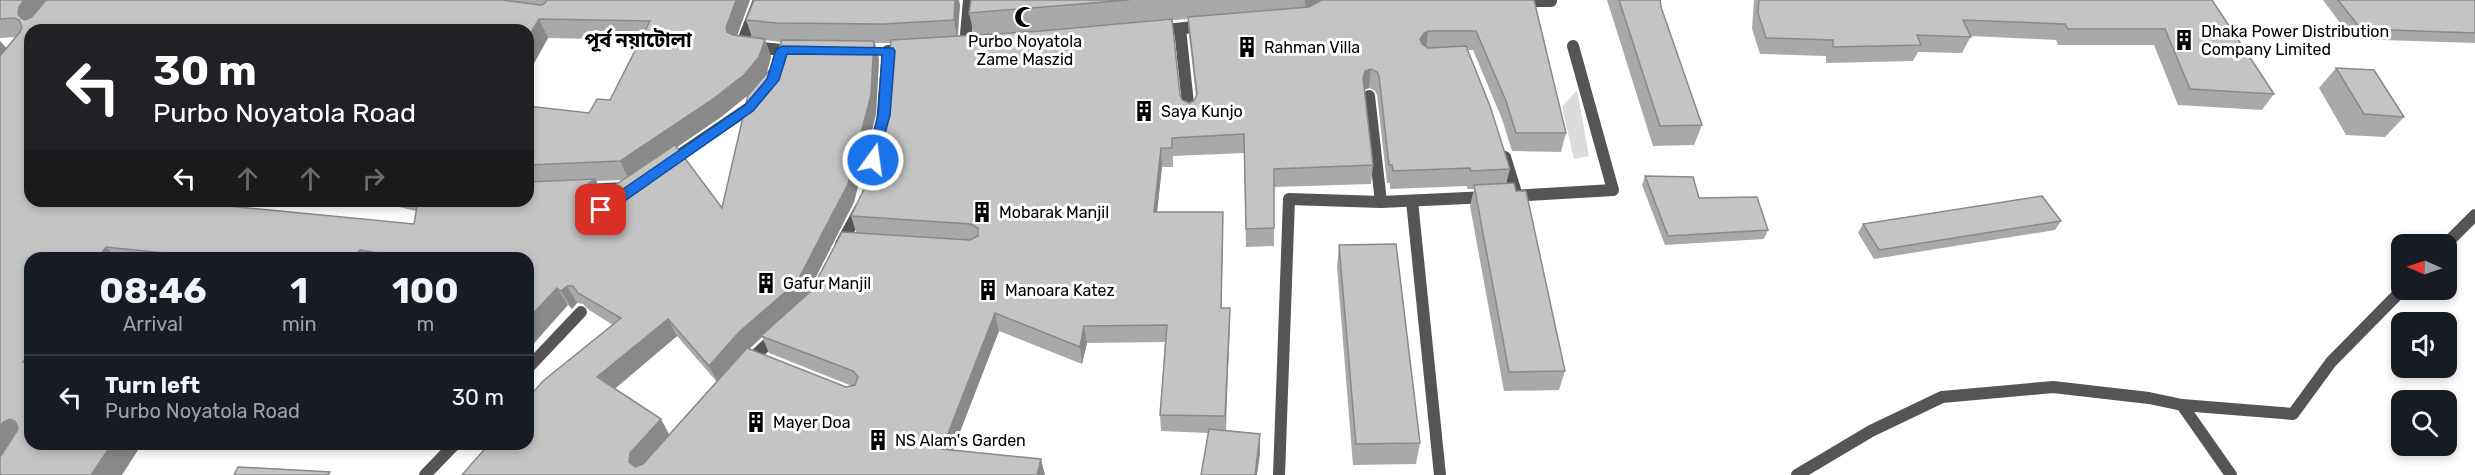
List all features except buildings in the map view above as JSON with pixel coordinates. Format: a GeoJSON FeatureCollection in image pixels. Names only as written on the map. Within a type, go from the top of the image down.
{"type":"FeatureCollection","features":[{"type":"Feature","properties":{"kind":"street"},"geometry":{"type":"LineString","coordinates":[[759,0],[741,46],[788,50],[776,70]]}},
{"type":"Feature","properties":{"kind":"street"},"geometry":{"type":"LineString","coordinates":[[965,46],[969,0]]}},
{"type":"Feature","properties":{"kind":"street"},"geometry":{"type":"LineString","coordinates":[[1506,1],[1551,1]]}},
{"type":"Feature","properties":{"kind":"street"},"geometry":{"type":"LineString","coordinates":[[1145,32],[1214,25]]}},
{"type":"Feature","properties":{"kind":"street"},"geometry":{"type":"LineString","coordinates":[[1180,28],[1189,113]]}},
{"type":"Feature","properties":{"kind":"street"},"geometry":{"type":"LineString","coordinates":[[1279,475],[1289,199],[1382,202],[1613,190],[1573,46]]}},
{"type":"Feature","properties":{"kind":"street"},"geometry":{"type":"LineString","coordinates":[[878,138],[884,115],[883,51],[921,49]]}},
{"type":"Feature","properties":{"kind":"street"},"geometry":{"type":"LineString","coordinates":[[661,168],[749,108],[767,87]]}},
{"type":"Feature","properties":{"kind":"street"},"geometry":{"type":"LineString","coordinates":[[1369,96],[1382,202]]}},
{"type":"Feature","properties":{"kind":"street"},"geometry":{"type":"LineString","coordinates":[[1501,143],[1517,196]]}},
{"type":"Feature","properties":{"kind":"street"},"geometry":{"type":"LineString","coordinates":[[574,190],[637,184],[617,199]]}},
{"type":"Feature","properties":{"kind":"street"},"geometry":{"type":"LineString","coordinates":[[845,245],[865,194]]}},
{"type":"Feature","properties":{"kind":"street"},"geometry":{"type":"LineString","coordinates":[[1412,201],[1440,475]]}},
{"type":"Feature","properties":{"kind":"street"},"geometry":{"type":"LineString","coordinates":[[2456,234],[2475,215]]}},
{"type":"Feature","properties":{"kind":"street"},"geometry":{"type":"LineString","coordinates":[[1797,475],[1871,430],[1942,397],[2053,387],[2149,398],[2182,405],[2293,414],[2331,362],[2392,300]]}},
{"type":"Feature","properties":{"kind":"street"},"geometry":{"type":"LineString","coordinates":[[534,362],[581,312]]}},
{"type":"Feature","properties":{"kind":"street"},"geometry":{"type":"LineString","coordinates":[[738,373],[758,358],[786,327]]}},
{"type":"Feature","properties":{"kind":"street"},"geometry":{"type":"LineString","coordinates":[[2182,405],[2231,475]]}},
{"type":"Feature","properties":{"kind":"street"},"geometry":{"type":"LineString","coordinates":[[425,475],[449,450]]}},
{"type":"Feature","properties":{"kind":"shaded area"},"geometry":{"type":"Polygon","coordinates":[[[1577,90],[1589,156],[1574,159],[1562,107],[1577,90]]]}},
{"type":"Feature","properties":{"kind":"place","name":"Purbo Noyatola Zame Maszid"},"geometry":{"type":"Point","coordinates":[1025,17]}},
{"type":"Feature","properties":{"kind":"place","name":"Dhaka Power Distribution Company Limited"},"geometry":{"type":"Point","coordinates":[2184,40]}},
{"type":"Feature","properties":{"kind":"place","name":"Rahman Villa"},"geometry":{"type":"Point","coordinates":[1247,47]}},
{"type":"Feature","properties":{"kind":"place","name":"Saya Kunjo"},"geometry":{"type":"Point","coordinates":[1144,111]}},
{"type":"Feature","properties":{"kind":"place","name":"Mobarak Manjil"},"geometry":{"type":"Point","coordinates":[982,212]}},
{"type":"Feature","properties":{"kind":"place","name":"Gafur Manjil"},"geometry":{"type":"Point","coordinates":[766,283]}},
{"type":"Feature","properties":{"kind":"place","name":"Manoara Katez"},"geometry":{"type":"Point","coordinates":[988,290]}},
{"type":"Feature","properties":{"kind":"place","name":"Mayer Doa"},"geometry":{"type":"Point","coordinates":[756,422]}},
{"type":"Feature","properties":{"kind":"place","name":"NS Alam's Garden"},"geometry":{"type":"Point","coordinates":[878,440]}},
{"type":"Feature","properties":{"kind":"district","name":"পূর্ব নয়াটোলা"},"geometry":{"type":"Point","coordinates":[638,40]}},
{"type":"Feature","properties":{"kind":"route"},"geometry":{"type":"LineString","coordinates":[[601,210],[749,108],[772,80],[782,50],[888,51],[884,115],[873,160]]}}]}
